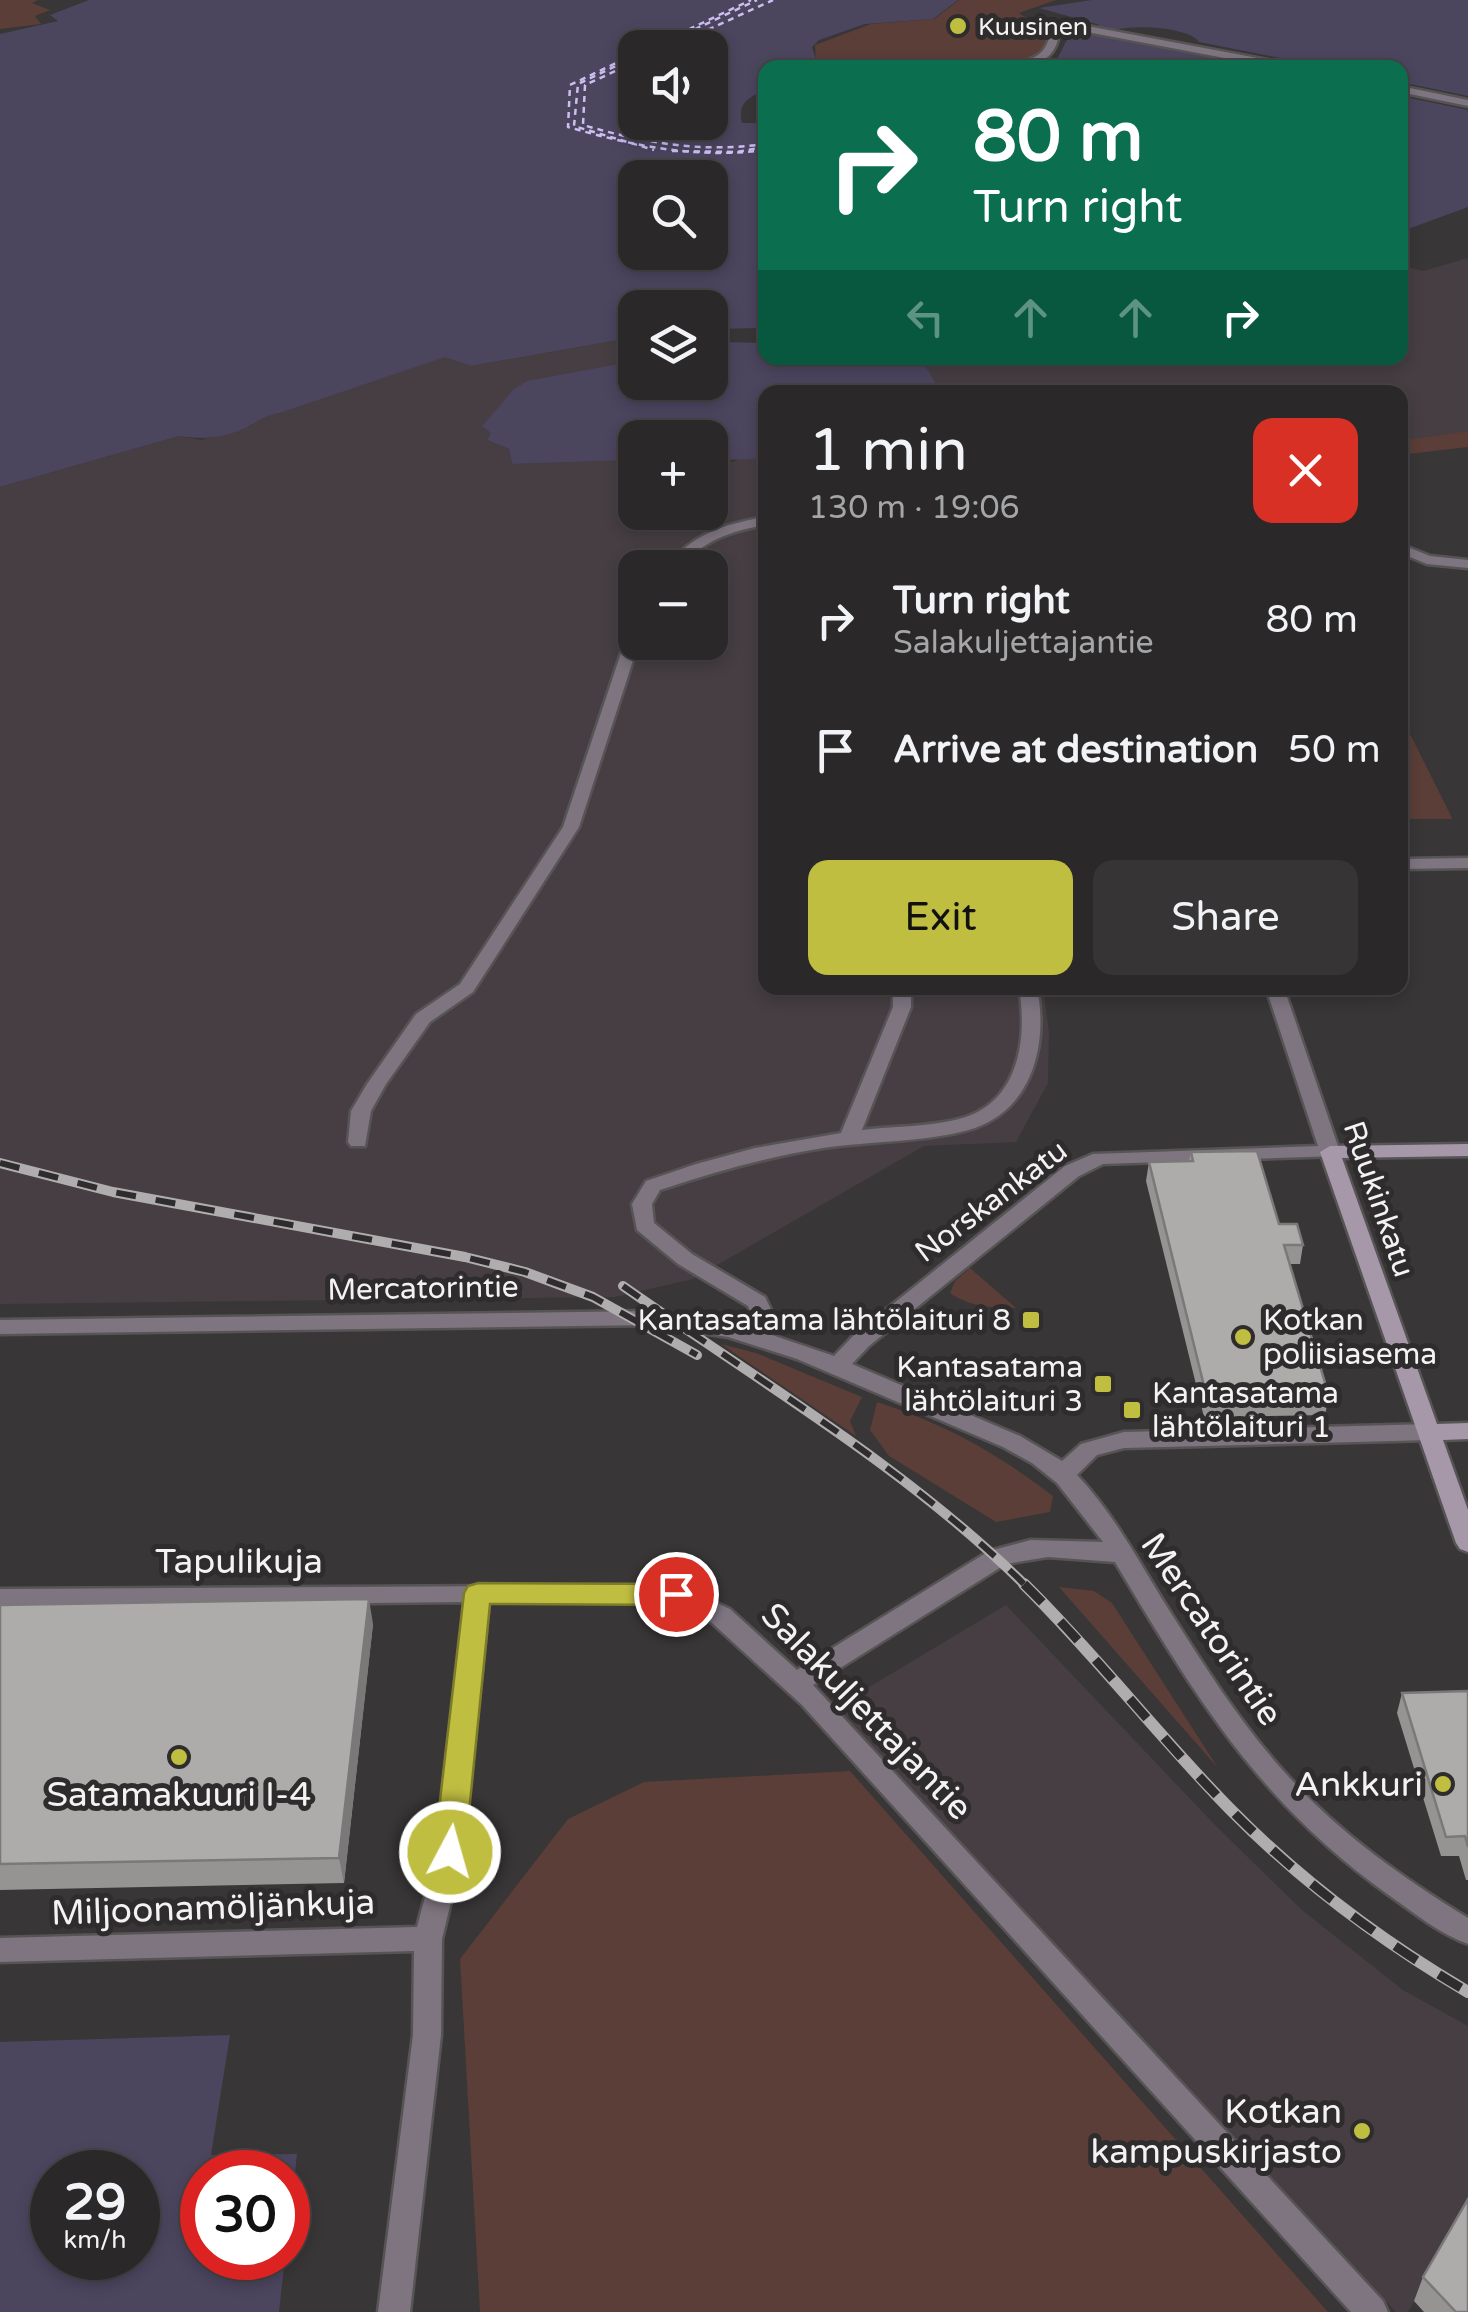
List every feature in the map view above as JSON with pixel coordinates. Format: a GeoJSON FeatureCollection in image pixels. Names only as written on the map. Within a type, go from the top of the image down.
{"type":"FeatureCollection","features":[{"type":"Feature","properties":{"kind":"main road"},"geometry":{"type":"LineString","coordinates":[[1330,1152],[1468,1150]]}},
{"type":"Feature","properties":{"kind":"main road","name":"Ruukinkatu"},"geometry":{"type":"LineString","coordinates":[[1330,1152],[1468,1543]]}},
{"type":"Feature","properties":{"kind":"main road"},"geometry":{"type":"LineString","coordinates":[[1431,1432],[1468,1431]]}},
{"type":"Feature","properties":{"kind":"street"},"geometry":{"type":"LineString","coordinates":[[1039,60],[1054,45],[1054,29],[1086,27],[1253,60]]}},
{"type":"Feature","properties":{"kind":"street"},"geometry":{"type":"LineString","coordinates":[[1408,91],[1468,103]]}},
{"type":"Feature","properties":{"kind":"street"},"geometry":{"type":"LineString","coordinates":[[688,550],[697,539],[723,528],[758,522]]}},
{"type":"Feature","properties":{"kind":"street"},"geometry":{"type":"LineString","coordinates":[[1408,551],[1428,560],[1468,564]]}},
{"type":"Feature","properties":{"kind":"street"},"geometry":{"type":"LineString","coordinates":[[358,1142],[360,1111],[376,1084],[423,1018],[467,988],[571,827],[626,660]]}},
{"type":"Feature","properties":{"kind":"street"},"geometry":{"type":"LineString","coordinates":[[1408,864],[1468,863]]}},
{"type":"Feature","properties":{"kind":"street"},"geometry":{"type":"LineString","coordinates":[[848,1139],[902,1007],[902,995]]}},
{"type":"Feature","properties":{"kind":"street"},"geometry":{"type":"LineString","coordinates":[[748,1336],[763,1316],[757,1302],[685,1259],[644,1225],[642,1204],[652,1186],[751,1155],[848,1139],[954,1128],[990,1113],[1019,1086],[1032,1054],[1030,995]]}},
{"type":"Feature","properties":{"kind":"street","name":"Ruukinkatu"},"geometry":{"type":"LineString","coordinates":[[1277,995],[1330,1152]]}},
{"type":"Feature","properties":{"kind":"street","name":"Norskankatu"},"geometry":{"type":"LineString","coordinates":[[839,1368],[861,1341],[1072,1170],[1100,1158],[1330,1152]]}},
{"type":"Feature","properties":{"kind":"street","name":"Mercatorintie"},"geometry":{"type":"LineString","coordinates":[[0,1327],[634,1318],[669,1320],[748,1336],[839,1368],[1012,1442],[1065,1476],[1092,1507],[1213,1699],[1257,1759],[1351,1854],[1468,1932]]}},
{"type":"Feature","properties":{"kind":"street"},"geometry":{"type":"LineString","coordinates":[[1065,1476],[1072,1461],[1087,1448],[1124,1440],[1431,1432]]}},
{"type":"Feature","properties":{"kind":"street"},"geometry":{"type":"LineString","coordinates":[[796,1683],[995,1557],[1035,1548],[1119,1553]]}},
{"type":"Feature","properties":{"kind":"street"},"geometry":{"type":"LineString","coordinates":[[394,2312],[427,2036],[428,1939],[450,1852],[478,1593]]}},
{"type":"Feature","properties":{"kind":"street","name":"Salakuljettajantie"},"geometry":{"type":"LineString","coordinates":[[478,1593],[676,1594],[721,1616],[796,1683],[1372,2312]]}},
{"type":"Feature","properties":{"kind":"street","name":"Tapulikuja"},"geometry":{"type":"LineString","coordinates":[[0,1598],[478,1593]]}},
{"type":"Feature","properties":{"kind":"street","name":"Miljoonamöljänkuja"},"geometry":{"type":"LineString","coordinates":[[0,1950],[428,1939]]}},
{"type":"Feature","properties":{"kind":"shaded area"},"geometry":{"type":"Polygon","coordinates":[[[0,0],[38,0],[32,3],[50,10],[35,16],[41,24],[0,29],[0,0]]]}},
{"type":"Feature","properties":{"kind":"shaded area"},"geometry":{"type":"Polygon","coordinates":[[[89,0],[958,0],[933,19],[865,24],[819,40],[812,47],[816,60],[758,60],[758,94],[746,102],[741,116],[742,123],[758,123],[758,328],[728,329],[728,290],[618,290],[618,340],[471,366],[445,357],[268,416],[233,433],[206,438],[179,436],[0,487],[0,34],[58,21],[50,15],[89,0]]]}},
{"type":"Feature","properties":{"kind":"shaded area"},"geometry":{"type":"Polygon","coordinates":[[[959,0],[1056,0],[1019,13],[1031,21],[1009,29],[1032,30],[1042,25],[1047,37],[1038,40],[1048,40],[1050,46],[1029,60],[816,60],[815,45],[871,24],[934,19],[959,0]]]}},
{"type":"Feature","properties":{"kind":"shaded area"},"geometry":{"type":"Polygon","coordinates":[[[1092,0],[1468,0],[1468,96],[1408,84],[1408,60],[1280,58],[1199,42],[1168,29],[1136,27],[1102,37],[1223,60],[1057,60],[1070,34],[1100,25],[1039,8],[1092,0]]]}},
{"type":"Feature","properties":{"kind":"shaded area"},"geometry":{"type":"Polygon","coordinates":[[[1408,98],[1468,110],[1468,207],[1408,229],[1408,98]]]}},
{"type":"Feature","properties":{"kind":"shaded area"},"geometry":{"type":"Polygon","coordinates":[[[1468,258],[1468,438],[1408,442],[1408,385],[937,385],[892,365],[1408,365],[1408,267],[1423,271],[1468,258]]]}},
{"type":"Feature","properties":{"kind":"shaded area"},"geometry":{"type":"Polygon","coordinates":[[[618,340],[618,365],[602,368],[491,433],[487,440],[509,449],[512,464],[618,461],[618,530],[728,530],[728,461],[745,456],[758,457],[758,995],[1044,995],[1049,1032],[1048,1083],[1016,1142],[924,1146],[693,1279],[615,1297],[0,1304],[0,487],[179,436],[201,440],[250,426],[264,415],[280,413],[445,356],[471,366],[618,340]]]}},
{"type":"Feature","properties":{"kind":"shaded area"},"geometry":{"type":"Polygon","coordinates":[[[728,342],[758,343],[758,365],[925,365],[936,385],[758,385],[758,458],[728,460],[728,420],[618,420],[618,461],[512,464],[509,449],[487,440],[491,433],[482,426],[514,389],[527,381],[618,364],[618,400],[728,400],[728,342]]]}},
{"type":"Feature","properties":{"kind":"shaded area"},"geometry":{"type":"Polygon","coordinates":[[[1468,431],[1468,447],[1408,454],[1408,440],[1468,431]]]}},
{"type":"Feature","properties":{"kind":"shaded area"},"geometry":{"type":"Polygon","coordinates":[[[1408,730],[1452,818],[1408,819],[1408,730]]]}},
{"type":"Feature","properties":{"kind":"shaded area"},"geometry":{"type":"Polygon","coordinates":[[[970,1268],[1016,1308],[973,1304],[950,1293],[955,1281],[970,1268]]]}},
{"type":"Feature","properties":{"kind":"shaded area"},"geometry":{"type":"Polygon","coordinates":[[[721,1344],[756,1353],[862,1397],[850,1421],[856,1436],[721,1344]]]}},
{"type":"Feature","properties":{"kind":"shaded area"},"geometry":{"type":"Polygon","coordinates":[[[877,1402],[948,1430],[1011,1466],[1053,1496],[1050,1512],[996,1522],[889,1456],[870,1430],[877,1402]]]}},
{"type":"Feature","properties":{"kind":"shaded area"},"geometry":{"type":"Polygon","coordinates":[[[1059,1587],[1094,1591],[1112,1603],[1218,1768],[1059,1587]]]}},
{"type":"Feature","properties":{"kind":"shaded area"},"geometry":{"type":"Polygon","coordinates":[[[1006,1605],[1215,1825],[1302,1910],[1403,1990],[1468,2026],[1468,2209],[1408,2312],[1396,2312],[834,1708],[1006,1605]]]}},
{"type":"Feature","properties":{"kind":"shaded area"},"geometry":{"type":"Polygon","coordinates":[[[850,1771],[1328,2312],[480,2312],[460,1959],[568,1819],[644,1782],[850,1771]]]}},
{"type":"Feature","properties":{"kind":"shaded area"},"geometry":{"type":"Polygon","coordinates":[[[230,2035],[212,2150],[180,2150],[180,2280],[283,2280],[279,2312],[0,2312],[0,2042],[230,2035]]]}},
{"type":"Feature","properties":{"kind":"building","name":"Kotkan poliisiasema"},"geometry":{"type":"Polygon","coordinates":[[[1257,1151],[1279,1224],[1297,1224],[1303,1245],[1284,1245],[1329,1396],[1207,1398],[1149,1162],[1193,1161],[1191,1152],[1257,1151]]]}},
{"type":"Feature","properties":{"kind":"building","name":"Satamakuuri I-4"},"geometry":{"type":"Polygon","coordinates":[[[369,1599],[339,1858],[0,1864],[0,1605],[369,1599]]]}},
{"type":"Feature","properties":{"kind":"building","name":"Ankkuri"},"geometry":{"type":"Polygon","coordinates":[[[1468,1691],[1468,1847],[1465,1836],[1446,1837],[1402,1693],[1468,1691]]]}},
{"type":"Feature","properties":{"kind":"building"},"geometry":{"type":"Polygon","coordinates":[[[1468,2199],[1468,2312],[1456,2312],[1423,2277],[1468,2199]]]}},
{"type":"Feature","properties":{"kind":"ferry route"},"geometry":{"type":"LineString","coordinates":[[687,30],[751,0]]}},
{"type":"Feature","properties":{"kind":"ferry route"},"geometry":{"type":"LineString","coordinates":[[693,30],[757,0]]}},
{"type":"Feature","properties":{"kind":"ferry route"},"geometry":{"type":"LineString","coordinates":[[707,30],[773,0]]}},
{"type":"Feature","properties":{"kind":"ferry route"},"geometry":{"type":"LineString","coordinates":[[618,62],[570,85],[568,127],[627,142]]}},
{"type":"Feature","properties":{"kind":"ferry route"},"geometry":{"type":"LineString","coordinates":[[618,65],[578,84],[574,126],[618,139]]}},
{"type":"Feature","properties":{"kind":"ferry route"},"geometry":{"type":"LineString","coordinates":[[618,70],[585,85],[583,125],[618,134]]}},
{"type":"Feature","properties":{"kind":"ferry route"},"geometry":{"type":"LineString","coordinates":[[621,140],[627,142]]}},
{"type":"Feature","properties":{"kind":"ferry route"},"geometry":{"type":"LineString","coordinates":[[646,140],[718,147],[758,145]]}},
{"type":"Feature","properties":{"kind":"ferry route"},"geometry":{"type":"LineString","coordinates":[[627,142],[683,151]]}},
{"type":"Feature","properties":{"kind":"ferry route"},"geometry":{"type":"LineString","coordinates":[[627,142],[654,150]]}},
{"type":"Feature","properties":{"kind":"ferry route"},"geometry":{"type":"LineString","coordinates":[[683,151],[758,148]]}},
{"type":"Feature","properties":{"kind":"ferry route"},"geometry":{"type":"LineString","coordinates":[[672,151],[683,151]]}},
{"type":"Feature","properties":{"kind":"ferry route"},"geometry":{"type":"LineString","coordinates":[[683,151],[758,151]]}},
{"type":"Feature","properties":{"kind":"railway"},"geometry":{"type":"LineString","coordinates":[[0,1163],[113,1192],[465,1257],[525,1272],[593,1297],[697,1355]]}},
{"type":"Feature","properties":{"kind":"railway"},"geometry":{"type":"LineString","coordinates":[[623,1286],[882,1465],[980,1543],[1025,1585]]}},
{"type":"Feature","properties":{"kind":"railway"},"geometry":{"type":"LineString","coordinates":[[1025,1585],[1204,1782],[1286,1862],[1404,1952],[1468,1992]]}},
{"type":"Feature","properties":{"kind":"place","name":"Kuusinen"},"geometry":{"type":"Point","coordinates":[958,26]}},
{"type":"Feature","properties":{"kind":"place","name":"Kantasatama lähtölaituri 8"},"geometry":{"type":"Point","coordinates":[1031,1320]}},
{"type":"Feature","properties":{"kind":"place","name":"Kotkan poliisiasema"},"geometry":{"type":"Point","coordinates":[1243,1337]}},
{"type":"Feature","properties":{"kind":"place","name":"Kantasatama lähtölaituri 3"},"geometry":{"type":"Point","coordinates":[1103,1384]}},
{"type":"Feature","properties":{"kind":"place","name":"Kantasatama lähtölaituri 1"},"geometry":{"type":"Point","coordinates":[1132,1410]}},
{"type":"Feature","properties":{"kind":"place","name":"Satamakuuri I-4"},"geometry":{"type":"Point","coordinates":[179,1757]}},
{"type":"Feature","properties":{"kind":"place","name":"Ankkuri"},"geometry":{"type":"Point","coordinates":[1443,1784]}},
{"type":"Feature","properties":{"kind":"place","name":"Kotkan kampuskirjasto"},"geometry":{"type":"Point","coordinates":[1362,2131]}},
{"type":"Feature","properties":{"kind":"route"},"geometry":{"type":"LineString","coordinates":[[450,1852],[478,1593],[676,1594]]}}]}
